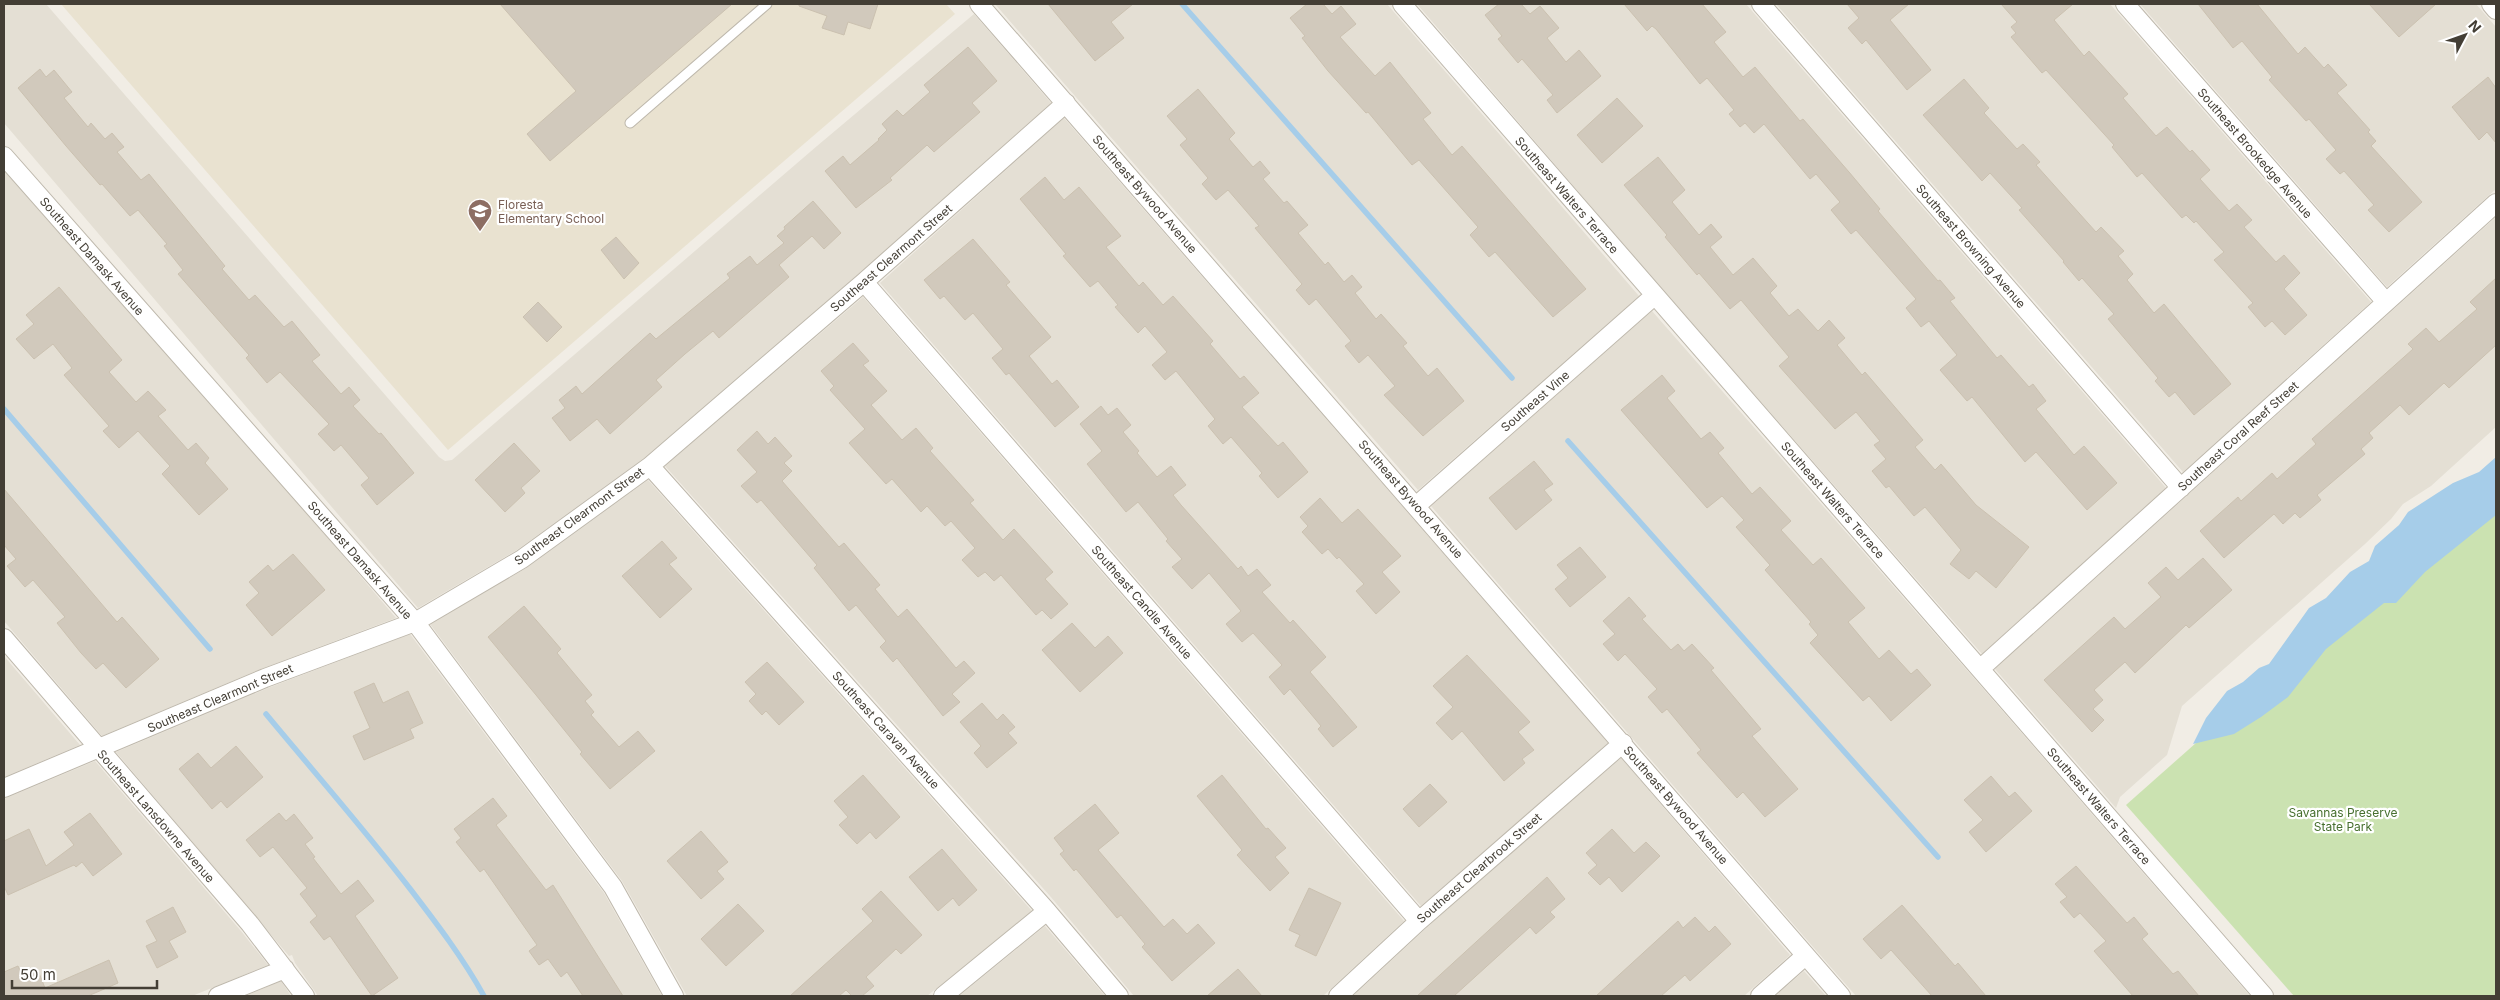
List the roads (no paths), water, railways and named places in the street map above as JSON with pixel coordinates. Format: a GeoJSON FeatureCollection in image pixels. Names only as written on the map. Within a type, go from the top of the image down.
{"type":"FeatureCollection","features":[{"type":"Feature","properties":{"kind":"street","name":"Southeast Bywood Avenue"},"geometry":{"type":"LineString","coordinates":[[980,4],[1841,996]]}},
{"type":"Feature","properties":{"kind":"street","name":"Southeast Walters Terrace"},"geometry":{"type":"LineString","coordinates":[[1402,4],[2264,996]]}},
{"type":"Feature","properties":{"kind":"street","name":"Southeast Browning Avenue"},"geometry":{"type":"LineString","coordinates":[[1761,4],[2181,488]]}},
{"type":"Feature","properties":{"kind":"street","name":"Southeast Brookedge Avenue"},"geometry":{"type":"LineString","coordinates":[[2125,4],[2386,302]]}},
{"type":"Feature","properties":{"kind":"street"},"geometry":{"type":"LineString","coordinates":[[2491,4],[2496,10]]}},
{"type":"Feature","properties":{"kind":"street","name":"Southeast Clearmont Street"},"geometry":{"type":"LineString","coordinates":[[4,788],[264,678],[414,622],[522,559],[650,466],[864,282],[1066,103]]}},
{"type":"Feature","properties":{"kind":"street","name":"Southeast Damask Avenue"},"geometry":{"type":"LineString","coordinates":[[4,156],[414,622],[613,887],[674,996]]}},
{"type":"Feature","properties":{"kind":"street","name":"Southeast Coral Reef Street"},"geometry":{"type":"LineString","coordinates":[[1980,669],[2496,203]]}},
{"type":"Feature","properties":{"kind":"street","name":"Southeast Candle Avenue"},"geometry":{"type":"LineString","coordinates":[[864,282],[1419,921]]}},
{"type":"Feature","properties":{"kind":"street","name":"Southeast Vine"},"geometry":{"type":"LineString","coordinates":[[1416,506],[1654,296]]}},
{"type":"Feature","properties":{"kind":"street","name":"Southeast Caravan Avenue"},"geometry":{"type":"LineString","coordinates":[[650,466],[1047,911],[1120,996]]}},
{"type":"Feature","properties":{"kind":"street","name":"Southeast Lansdowne Avenue"},"geometry":{"type":"LineString","coordinates":[[4,638],[250,924],[305,996]]}},
{"type":"Feature","properties":{"kind":"street","name":"Southeast Clearbrook Street"},"geometry":{"type":"LineString","coordinates":[[1338,996],[1419,921],[1623,743]]}},
{"type":"Feature","properties":{"kind":"street"},"geometry":{"type":"LineString","coordinates":[[943,996],[1047,911]]}},
{"type":"Feature","properties":{"kind":"street"},"geometry":{"type":"LineString","coordinates":[[1760,996],[1806,956]]}},
{"type":"Feature","properties":{"kind":"street"},"geometry":{"type":"LineString","coordinates":[[218,996],[285,969]]}},
{"type":"Feature","properties":{"kind":"lane"},"geometry":{"type":"LineString","coordinates":[[630,124],[767,4]]}},
{"type":"Feature","properties":{"kind":"water"},"geometry":{"type":"Polygon","coordinates":[[[2496,457],[2496,515],[2425,572],[2396,603],[2384,603],[2326,649],[2288,697],[2234,734],[2193,744],[2206,718],[2227,691],[2243,682],[2259,668],[2269,664],[2309,608],[2326,598],[2350,572],[2369,561],[2375,546],[2399,525],[2408,512],[2453,483],[2479,472],[2496,457]]]}},
{"type":"Feature","properties":{"kind":"waterway"},"geometry":{"type":"LineString","coordinates":[[1182,4],[1512,378]]}},
{"type":"Feature","properties":{"kind":"waterway"},"geometry":{"type":"LineString","coordinates":[[4,409],[210,649]]}},
{"type":"Feature","properties":{"kind":"waterway"},"geometry":{"type":"LineString","coordinates":[[1568,441],[1938,857]]}},
{"type":"Feature","properties":{"kind":"waterway"},"geometry":{"type":"LineString","coordinates":[[266,714],[358,823],[411,890],[459,955],[484,996]]}},
{"type":"Feature","properties":{"kind":"place","name":"Floresta Elementary School"},"geometry":{"type":"Point","coordinates":[480,232]}},
{"type":"Feature","properties":{"kind":"park label","name":"Savannas Preserve State Park"},"geometry":{"type":"Point","coordinates":[2343,819]}}]}
